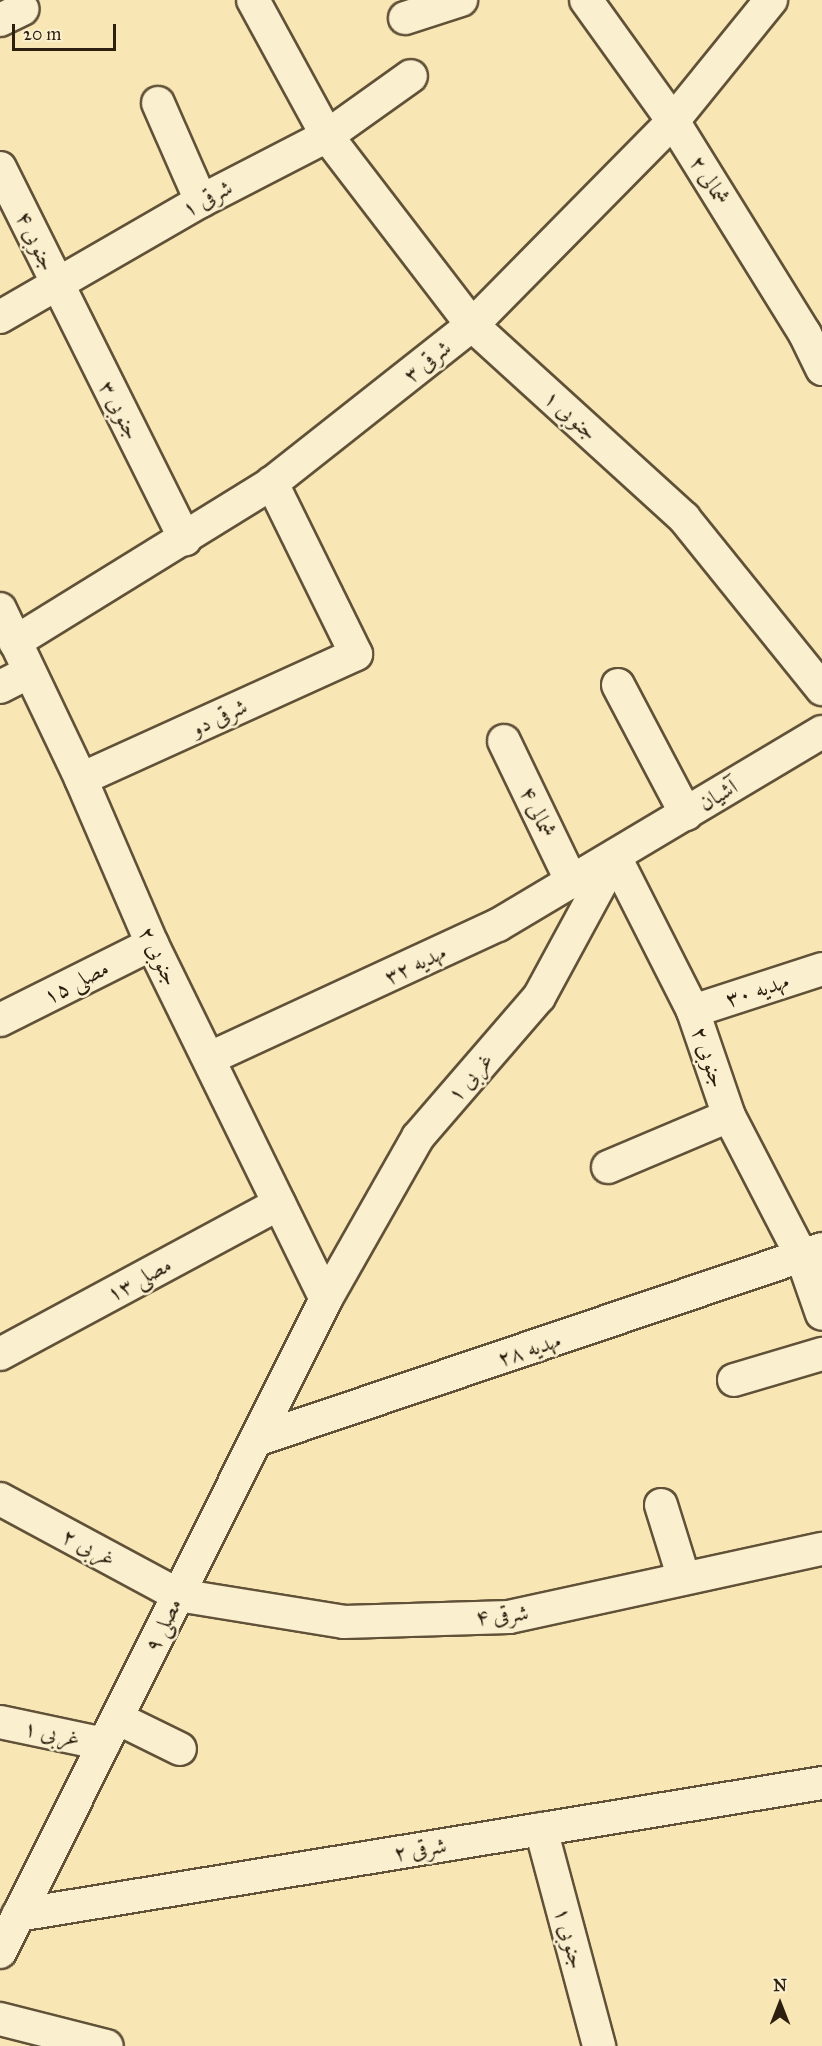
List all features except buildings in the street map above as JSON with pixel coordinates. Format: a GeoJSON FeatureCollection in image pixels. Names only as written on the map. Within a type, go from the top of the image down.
{"type":"FeatureCollection","features":[{"type":"Feature","properties":{"kind":"street","name":"جنوبی ۱"},"geometry":{"type":"LineString","coordinates":[[253,0],[327,136],[472,325],[684,518],[822,689]]}},
{"type":"Feature","properties":{"kind":"street"},"geometry":{"type":"LineString","coordinates":[[405,18],[461,0]]}},
{"type":"Feature","properties":{"kind":"street","name":"شمالی ۲"},"geometry":{"type":"LineString","coordinates":[[586,0],[673,121],[814,331],[822,369]]}},
{"type":"Feature","properties":{"kind":"street","name":"شرقی ۳"},"geometry":{"type":"LineString","coordinates":[[15,642],[185,539],[272,483],[472,325],[673,121],[771,0]]}},
{"type":"Feature","properties":{"kind":"street","name":"شرقی ۱"},"geometry":{"type":"LineString","coordinates":[[0,316],[201,201],[327,136],[411,76]]}},
{"type":"Feature","properties":{"kind":"street"},"geometry":{"type":"LineString","coordinates":[[158,103],[201,201]]}},
{"type":"Feature","properties":{"kind":"street","name":"۴ جنوبی"},"geometry":{"type":"LineString","coordinates":[[0,168],[56,282]]}},
{"type":"Feature","properties":{"kind":"street","name":"جنوبی ۳"},"geometry":{"type":"LineString","coordinates":[[56,282],[185,539]]}},
{"type":"Feature","properties":{"kind":"street","name":"شرقی دو"},"geometry":{"type":"LineString","coordinates":[[81,779],[356,654],[272,483]]}},
{"type":"Feature","properties":{"kind":"street","name":"جنوبی ۲"},"geometry":{"type":"LineString","coordinates":[[0,609],[81,779],[152,944],[210,1058],[326,1299]]}},
{"type":"Feature","properties":{"kind":"street"},"geometry":{"type":"LineString","coordinates":[[0,687],[29,672]]}},
{"type":"Feature","properties":{"kind":"street"},"geometry":{"type":"LineString","coordinates":[[618,685],[686,814]]}},
{"type":"Feature","properties":{"kind":"street","name":"آشیان"},"geometry":{"type":"LineString","coordinates":[[615,857],[822,732]]}},
{"type":"Feature","properties":{"kind":"street","name":"شمالی ۴"},"geometry":{"type":"LineString","coordinates":[[504,741],[572,882]]}},
{"type":"Feature","properties":{"kind":"street","name":"مهدیه ۳۲"},"geometry":{"type":"LineString","coordinates":[[210,1058],[498,926],[615,857]]}},
{"type":"Feature","properties":{"kind":"street","name":"۲ جنوبی"},"geometry":{"type":"LineString","coordinates":[[615,857],[693,1011],[729,1116],[812,1253],[822,1314]]}},
{"type":"Feature","properties":{"kind":"street","name":"۱ غربی"},"geometry":{"type":"LineString","coordinates":[[326,1299],[418,1137],[539,997],[615,857]]}},
{"type":"Feature","properties":{"kind":"street","name":"مصلی ۱۵"},"geometry":{"type":"LineString","coordinates":[[0,1020],[152,944]]}},
{"type":"Feature","properties":{"kind":"street","name":"مهدیه ۳۰"},"geometry":{"type":"LineString","coordinates":[[693,1011],[822,969]]}},
{"type":"Feature","properties":{"kind":"street"},"geometry":{"type":"LineString","coordinates":[[608,1167],[729,1116]]}},
{"type":"Feature","properties":{"kind":"street","name":"مصلی ۱۳"},"geometry":{"type":"LineString","coordinates":[[0,1354],[279,1204]]}},
{"type":"Feature","properties":{"kind":"street","name":"مهدیه ۲۸"},"geometry":{"type":"LineString","coordinates":[[256,1440],[812,1253]]}},
{"type":"Feature","properties":{"kind":"street","name":"مصلی ۹"},"geometry":{"type":"LineString","coordinates":[[0,1952],[326,1299]]}},
{"type":"Feature","properties":{"kind":"street"},"geometry":{"type":"LineString","coordinates":[[734,1380],[822,1354]]}},
{"type":"Feature","properties":{"kind":"street","name":"۲ غربی"},"geometry":{"type":"LineString","coordinates":[[0,1499],[178,1595]]}},
{"type":"Feature","properties":{"kind":"street"},"geometry":{"type":"LineString","coordinates":[[661,1505],[684,1579]]}},
{"type":"Feature","properties":{"kind":"street","name":"۴ شرقی"},"geometry":{"type":"LineString","coordinates":[[178,1595],[344,1622],[509,1617],[822,1549]]}},
{"type":"Feature","properties":{"kind":"street","name":"۱ غربی"},"geometry":{"type":"LineString","coordinates":[[0,1722],[110,1731],[180,1749]]}},
{"type":"Feature","properties":{"kind":"street","name":"۲ شرقی"},"geometry":{"type":"LineString","coordinates":[[18,1915],[822,1783]]}},
{"type":"Feature","properties":{"kind":"street","name":"۱ جنوبی"},"geometry":{"type":"LineString","coordinates":[[541,1829],[599,2046]]}},
{"type":"Feature","properties":{"kind":"street"},"geometry":{"type":"LineString","coordinates":[[0,2019],[107,2046]]}}]}
